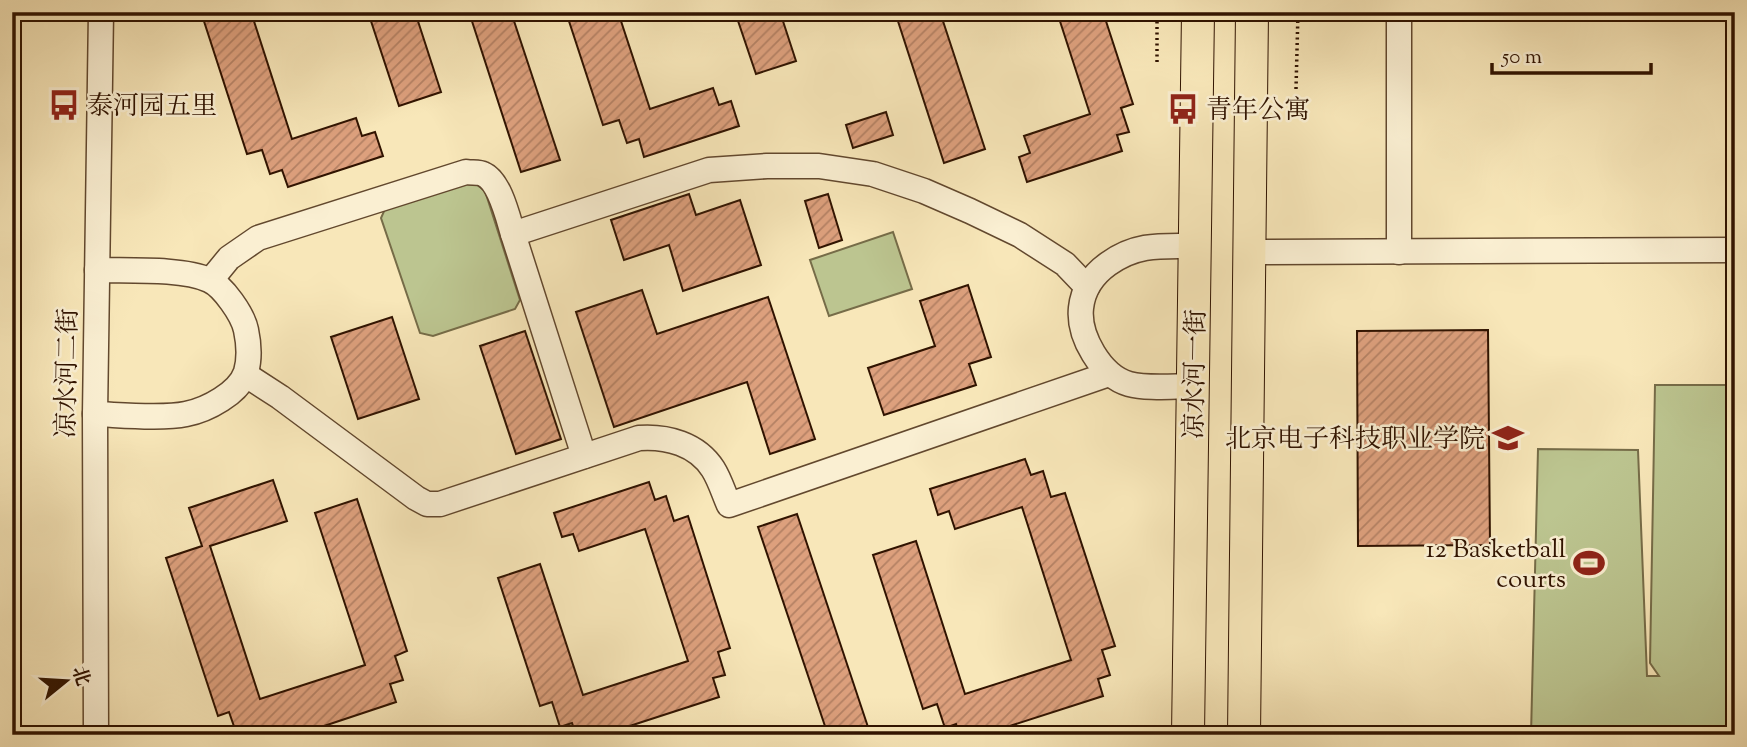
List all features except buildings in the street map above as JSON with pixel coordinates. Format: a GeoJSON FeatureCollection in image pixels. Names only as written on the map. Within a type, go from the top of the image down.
{"type":"FeatureCollection","features":[{"type":"Feature","properties":{"kind":"main road","name":"凉水河一街"},"geometry":{"type":"LineString","coordinates":[[1188,735],[1198,12]]}},
{"type":"Feature","properties":{"kind":"main road","name":"凉水河一街"},"geometry":{"type":"LineString","coordinates":[[1244,735],[1252,12]]}},
{"type":"Feature","properties":{"kind":"street","name":"凉水河二街"},"geometry":{"type":"LineString","coordinates":[[96,735],[95,414],[101,12]]}},
{"type":"Feature","properties":{"kind":"street"},"geometry":{"type":"LineString","coordinates":[[1399,12],[1399,252]]}},
{"type":"Feature","properties":{"kind":"street"},"geometry":{"type":"LineString","coordinates":[[513,234],[709,170],[819,166],[873,174],[925,191],[970,211],[1020,235],[1065,264],[1087,287]]}},
{"type":"Feature","properties":{"kind":"street"},"geometry":{"type":"LineString","coordinates":[[211,281],[229,258],[258,238],[466,172],[483,174],[493,183],[501,199],[584,456]]}},
{"type":"Feature","properties":{"kind":"street"},"geometry":{"type":"LineString","coordinates":[[1193,386],[1129,384],[1109,374],[1092,352],[1083,329],[1080,308],[1087,287],[1095,276],[1124,254],[1145,247],[1196,246]]}},
{"type":"Feature","properties":{"kind":"street"},"geometry":{"type":"LineString","coordinates":[[1250,252],[1735,250]]}},
{"type":"Feature","properties":{"kind":"street"},"geometry":{"type":"LineString","coordinates":[[95,414],[186,414],[209,406],[230,393],[246,375],[250,348],[245,323],[233,302],[211,281],[186,273],[97,270]]}},
{"type":"Feature","properties":{"kind":"street"},"geometry":{"type":"LineString","coordinates":[[246,375],[427,504],[440,504],[639,438],[657,437],[697,451],[713,469],[729,505],[1109,374]]}},
{"type":"Feature","properties":{"kind":"path"},"geometry":{"type":"LineString","coordinates":[[1157,12],[1157,62]]}},
{"type":"Feature","properties":{"kind":"path"},"geometry":{"type":"LineString","coordinates":[[1296,89],[1298,12]]}},
{"type":"Feature","properties":{"kind":"green space"},"geometry":{"type":"Polygon","coordinates":[[[470,182],[485,191],[520,300],[515,309],[433,336],[420,333],[381,218],[385,209],[470,182]]]}},
{"type":"Feature","properties":{"kind":"green space"},"geometry":{"type":"Polygon","coordinates":[[[893,232],[912,289],[829,316],[810,260],[893,232]]]}},
{"type":"Feature","properties":{"kind":"green space","name":"12 Basketball courts"},"geometry":{"type":"Polygon","coordinates":[[[1655,385],[1735,385],[1735,735],[1531,735],[1538,449],[1638,450],[1647,676],[1659,676],[1650,663],[1655,385]]]}},
{"type":"Feature","properties":{"kind":"place","name":"泰河园五里"},"geometry":{"type":"Point","coordinates":[64,105]}},
{"type":"Feature","properties":{"kind":"place","name":"青年公寓"},"geometry":{"type":"Point","coordinates":[1183,109]}},
{"type":"Feature","properties":{"kind":"place","name":"北京电子科技职业学院"},"geometry":{"type":"Point","coordinates":[1508,438]}},
{"type":"Feature","properties":{"kind":"place","name":"12 Basketball courts"},"geometry":{"type":"Point","coordinates":[1589,563]}}]}
